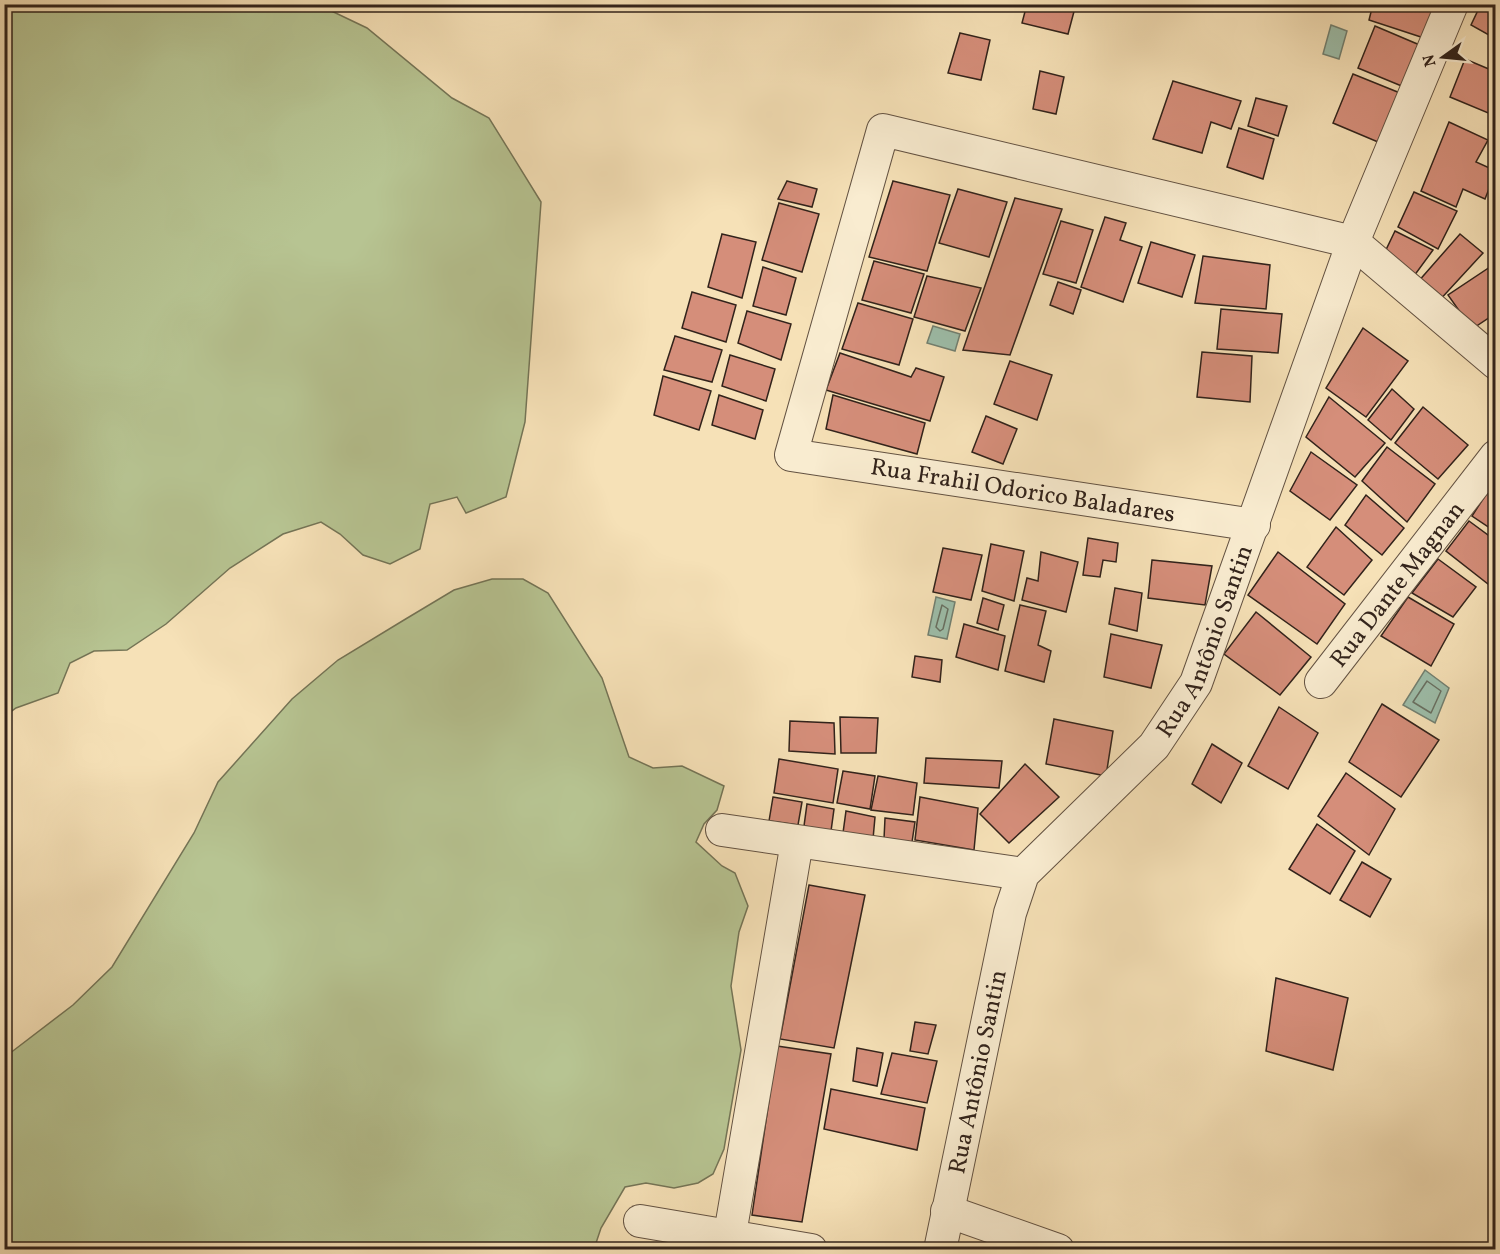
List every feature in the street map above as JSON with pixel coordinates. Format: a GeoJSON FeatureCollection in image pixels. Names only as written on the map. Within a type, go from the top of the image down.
{"type":"FeatureCollection","features":[{"type":"Feature","properties":{"kind":"street","name":"Rua Antônio Santin"},"geometry":{"type":"LineString","coordinates":[[940,1250],[1010,913],[1023,874],[1154,746],[1196,682],[1254,525],[1353,242],[1452,4]]}},
{"type":"Feature","properties":{"kind":"street","name":"Rua Frahil Odorico Baladares"},"geometry":{"type":"LineString","coordinates":[[1254,525],[791,455],[883,130],[1353,242]]}},
{"type":"Feature","properties":{"kind":"street"},"geometry":{"type":"LineString","coordinates":[[1353,242],[1496,363]]}},
{"type":"Feature","properties":{"kind":"street","name":"Rua Dante Magnan"},"geometry":{"type":"LineString","coordinates":[[1321,682],[1496,456]]}},
{"type":"Feature","properties":{"kind":"street"},"geometry":{"type":"LineString","coordinates":[[722,830],[1023,874]]}},
{"type":"Feature","properties":{"kind":"street"},"geometry":{"type":"LineString","coordinates":[[729,1234],[797,842]]}},
{"type":"Feature","properties":{"kind":"street"},"geometry":{"type":"LineString","coordinates":[[947,1211],[1058,1250]]}},
{"type":"Feature","properties":{"kind":"street"},"geometry":{"type":"LineString","coordinates":[[640,1221],[729,1234],[811,1250]]}},
{"type":"Feature","properties":{"kind":"shaded area"},"geometry":{"type":"Polygon","coordinates":[[[5,4],[319,5],[367,28],[452,98],[489,118],[541,202],[525,422],[506,497],[466,513],[457,497],[430,504],[420,549],[390,564],[363,555],[340,534],[321,522],[283,534],[230,568],[166,624],[127,650],[94,651],[70,663],[58,693],[16,708],[5,716],[5,4]]]}},
{"type":"Feature","properties":{"kind":"shaded area"},"geometry":{"type":"Polygon","coordinates":[[[492,579],[523,579],[548,593],[602,678],[629,757],[653,768],[682,766],[724,786],[717,810],[704,824],[696,842],[722,866],[735,873],[748,906],[739,932],[731,986],[741,1050],[724,1149],[713,1174],[698,1183],[674,1188],[646,1183],[625,1187],[601,1228],[594,1249],[5,1249],[5,1057],[73,1005],[112,967],[194,833],[218,782],[292,699],[338,660],[454,590],[492,579]]]}},
{"type":"Feature","properties":{"kind":"water"},"geometry":{"type":"Polygon","coordinates":[[[1331,25],[1347,31],[1339,59],[1323,54],[1331,25]]]}},
{"type":"Feature","properties":{"kind":"water"},"geometry":{"type":"Polygon","coordinates":[[[933,326],[960,334],[955,351],[927,343],[933,326]]]}},
{"type":"Feature","properties":{"kind":"water"},"geometry":{"type":"Polygon","coordinates":[[[936,597],[955,602],[947,639],[928,635],[936,597]]]}},
{"type":"Feature","properties":{"kind":"water"},"geometry":{"type":"Polygon","coordinates":[[[1425,670],[1449,688],[1435,723],[1403,705],[1425,670]]]}},
{"type":"Feature","properties":{"kind":"building"},"geometry":{"type":"Polygon","coordinates":[[[1027,4],[1076,4],[1068,34],[1022,23],[1027,4]]]}},
{"type":"Feature","properties":{"kind":"building"},"geometry":{"type":"Polygon","coordinates":[[[1373,4],[1429,4],[1436,7],[1424,38],[1369,20],[1373,4]]]}},
{"type":"Feature","properties":{"kind":"building"},"geometry":{"type":"Polygon","coordinates":[[[1481,4],[1496,4],[1496,39],[1471,25],[1481,4]]]}},
{"type":"Feature","properties":{"kind":"building"},"geometry":{"type":"Polygon","coordinates":[[[1375,26],[1422,46],[1404,87],[1358,68],[1375,26]]]}},
{"type":"Feature","properties":{"kind":"building"},"geometry":{"type":"Polygon","coordinates":[[[960,33],[990,40],[981,80],[948,73],[960,33]]]}},
{"type":"Feature","properties":{"kind":"building"},"geometry":{"type":"Polygon","coordinates":[[[1465,59],[1496,72],[1493,115],[1450,97],[1465,59]]]}},
{"type":"Feature","properties":{"kind":"building"},"geometry":{"type":"Polygon","coordinates":[[[1040,71],[1064,77],[1056,114],[1033,109],[1040,71]]]}},
{"type":"Feature","properties":{"kind":"building"},"geometry":{"type":"Polygon","coordinates":[[[1353,74],[1400,93],[1378,142],[1333,123],[1353,74]]]}},
{"type":"Feature","properties":{"kind":"building"},"geometry":{"type":"Polygon","coordinates":[[[1173,81],[1241,101],[1231,129],[1211,122],[1202,153],[1153,139],[1173,81]]]}},
{"type":"Feature","properties":{"kind":"building"},"geometry":{"type":"Polygon","coordinates":[[[1256,98],[1287,106],[1278,136],[1248,126],[1256,98]]]}},
{"type":"Feature","properties":{"kind":"building"},"geometry":{"type":"Polygon","coordinates":[[[1449,122],[1488,140],[1476,162],[1496,171],[1485,199],[1463,189],[1456,207],[1421,191],[1449,122]]]}},
{"type":"Feature","properties":{"kind":"building"},"geometry":{"type":"Polygon","coordinates":[[[1239,128],[1274,139],[1263,179],[1227,167],[1239,128]]]}},
{"type":"Feature","properties":{"kind":"building"},"geometry":{"type":"Polygon","coordinates":[[[787,181],[817,189],[812,207],[778,199],[787,181]]]}},
{"type":"Feature","properties":{"kind":"building"},"geometry":{"type":"Polygon","coordinates":[[[893,181],[950,195],[927,271],[869,257],[893,181]]]}},
{"type":"Feature","properties":{"kind":"building"},"geometry":{"type":"Polygon","coordinates":[[[958,189],[1007,202],[989,257],[939,243],[958,189]]]}},
{"type":"Feature","properties":{"kind":"building"},"geometry":{"type":"Polygon","coordinates":[[[1414,192],[1457,211],[1438,249],[1398,227],[1414,192]]]}},
{"type":"Feature","properties":{"kind":"building"},"geometry":{"type":"Polygon","coordinates":[[[1015,198],[1062,209],[1010,355],[963,350],[1015,198]]]}},
{"type":"Feature","properties":{"kind":"building"},"geometry":{"type":"Polygon","coordinates":[[[779,203],[819,214],[802,272],[762,260],[779,203]]]}},
{"type":"Feature","properties":{"kind":"building"},"geometry":{"type":"Polygon","coordinates":[[[1105,217],[1126,223],[1120,240],[1142,247],[1123,302],[1081,287],[1105,217]]]}},
{"type":"Feature","properties":{"kind":"building"},"geometry":{"type":"Polygon","coordinates":[[[1061,221],[1093,230],[1076,283],[1043,274],[1061,221]]]}},
{"type":"Feature","properties":{"kind":"building"},"geometry":{"type":"Polygon","coordinates":[[[1395,231],[1433,250],[1414,276],[1383,256],[1395,231]]]}},
{"type":"Feature","properties":{"kind":"building"},"geometry":{"type":"Polygon","coordinates":[[[722,234],[756,242],[742,298],[708,287],[722,234]]]}},
{"type":"Feature","properties":{"kind":"building"},"geometry":{"type":"Polygon","coordinates":[[[1460,234],[1483,253],[1437,303],[1417,283],[1460,234]]]}},
{"type":"Feature","properties":{"kind":"building"},"geometry":{"type":"Polygon","coordinates":[[[1151,242],[1195,255],[1182,297],[1138,283],[1151,242]]]}},
{"type":"Feature","properties":{"kind":"building"},"geometry":{"type":"Polygon","coordinates":[[[1203,256],[1270,265],[1266,309],[1195,303],[1203,256]]]}},
{"type":"Feature","properties":{"kind":"building"},"geometry":{"type":"Polygon","coordinates":[[[874,261],[924,274],[911,313],[862,300],[874,261]]]}},
{"type":"Feature","properties":{"kind":"building"},"geometry":{"type":"Polygon","coordinates":[[[763,267],[796,278],[786,315],[753,306],[763,267]]]}},
{"type":"Feature","properties":{"kind":"building"},"geometry":{"type":"Polygon","coordinates":[[[1490,267],[1496,276],[1496,313],[1472,329],[1448,295],[1490,267]]]}},
{"type":"Feature","properties":{"kind":"building"},"geometry":{"type":"Polygon","coordinates":[[[927,276],[981,288],[965,331],[914,317],[927,276]]]}},
{"type":"Feature","properties":{"kind":"building"},"geometry":{"type":"Polygon","coordinates":[[[1058,282],[1081,290],[1073,314],[1050,305],[1058,282]]]}},
{"type":"Feature","properties":{"kind":"building"},"geometry":{"type":"Polygon","coordinates":[[[692,292],[736,305],[726,342],[682,328],[692,292]]]}},
{"type":"Feature","properties":{"kind":"building"},"geometry":{"type":"Polygon","coordinates":[[[858,303],[913,319],[899,365],[842,349],[858,303]]]}},
{"type":"Feature","properties":{"kind":"building"},"geometry":{"type":"Polygon","coordinates":[[[1221,309],[1282,314],[1278,353],[1217,349],[1221,309]]]}},
{"type":"Feature","properties":{"kind":"building"},"geometry":{"type":"Polygon","coordinates":[[[747,311],[791,324],[781,360],[738,343],[747,311]]]}},
{"type":"Feature","properties":{"kind":"building"},"geometry":{"type":"Polygon","coordinates":[[[1363,328],[1408,361],[1366,417],[1326,388],[1363,328]]]}},
{"type":"Feature","properties":{"kind":"building"},"geometry":{"type":"Polygon","coordinates":[[[675,336],[722,350],[712,382],[664,370],[675,336]]]}},
{"type":"Feature","properties":{"kind":"building"},"geometry":{"type":"Polygon","coordinates":[[[1202,352],[1252,356],[1250,402],[1197,397],[1202,352]]]}},
{"type":"Feature","properties":{"kind":"building"},"geometry":{"type":"Polygon","coordinates":[[[840,353],[911,377],[916,368],[944,377],[930,421],[826,390],[840,353]]]}},
{"type":"Feature","properties":{"kind":"building"},"geometry":{"type":"Polygon","coordinates":[[[730,355],[775,369],[766,401],[722,386],[730,355]]]}},
{"type":"Feature","properties":{"kind":"building"},"geometry":{"type":"Polygon","coordinates":[[[1010,361],[1052,375],[1037,420],[994,404],[1010,361]]]}},
{"type":"Feature","properties":{"kind":"building"},"geometry":{"type":"Polygon","coordinates":[[[663,376],[711,391],[699,430],[654,415],[663,376]]]}},
{"type":"Feature","properties":{"kind":"building"},"geometry":{"type":"Polygon","coordinates":[[[1392,389],[1414,409],[1391,440],[1368,420],[1392,389]]]}},
{"type":"Feature","properties":{"kind":"building"},"geometry":{"type":"Polygon","coordinates":[[[719,395],[763,410],[755,439],[712,425],[719,395]]]}},
{"type":"Feature","properties":{"kind":"building"},"geometry":{"type":"Polygon","coordinates":[[[833,395],[925,423],[917,454],[826,429],[833,395]]]}},
{"type":"Feature","properties":{"kind":"building"},"geometry":{"type":"Polygon","coordinates":[[[1329,397],[1385,443],[1355,477],[1306,437],[1329,397]]]}},
{"type":"Feature","properties":{"kind":"building"},"geometry":{"type":"Polygon","coordinates":[[[1423,407],[1468,445],[1438,479],[1395,443],[1423,407]]]}},
{"type":"Feature","properties":{"kind":"building"},"geometry":{"type":"Polygon","coordinates":[[[986,416],[1017,429],[1003,464],[972,452],[986,416]]]}},
{"type":"Feature","properties":{"kind":"building"},"geometry":{"type":"Polygon","coordinates":[[[1387,447],[1435,484],[1407,522],[1362,481],[1387,447]]]}},
{"type":"Feature","properties":{"kind":"building"},"geometry":{"type":"Polygon","coordinates":[[[1311,452],[1357,485],[1330,520],[1290,491],[1311,452]]]}},
{"type":"Feature","properties":{"kind":"building"},"geometry":{"type":"Polygon","coordinates":[[[1494,482],[1496,483],[1496,532],[1472,516],[1494,482]]]}},
{"type":"Feature","properties":{"kind":"building"},"geometry":{"type":"Polygon","coordinates":[[[1366,495],[1404,528],[1382,555],[1345,525],[1366,495]]]}},
{"type":"Feature","properties":{"kind":"building"},"geometry":{"type":"Polygon","coordinates":[[[1469,521],[1496,541],[1496,575],[1488,584],[1446,551],[1469,521]]]}},
{"type":"Feature","properties":{"kind":"building"},"geometry":{"type":"Polygon","coordinates":[[[1336,527],[1372,560],[1344,595],[1307,567],[1336,527]]]}},
{"type":"Feature","properties":{"kind":"building"},"geometry":{"type":"Polygon","coordinates":[[[1088,538],[1118,543],[1116,562],[1103,560],[1100,577],[1083,575],[1088,538]]]}},
{"type":"Feature","properties":{"kind":"building"},"geometry":{"type":"Polygon","coordinates":[[[991,544],[1024,551],[1014,601],[982,591],[991,544]]]}},
{"type":"Feature","properties":{"kind":"building"},"geometry":{"type":"Polygon","coordinates":[[[943,548],[982,555],[971,600],[933,592],[943,548]]]}},
{"type":"Feature","properties":{"kind":"building"},"geometry":{"type":"Polygon","coordinates":[[[1041,552],[1078,562],[1066,612],[1022,600],[1027,578],[1038,581],[1041,552]]]}},
{"type":"Feature","properties":{"kind":"building"},"geometry":{"type":"Polygon","coordinates":[[[1278,552],[1345,604],[1317,644],[1248,595],[1278,552]]]}},
{"type":"Feature","properties":{"kind":"building"},"geometry":{"type":"Polygon","coordinates":[[[1438,559],[1476,587],[1453,617],[1412,593],[1438,559]]]}},
{"type":"Feature","properties":{"kind":"building"},"geometry":{"type":"Polygon","coordinates":[[[1152,560],[1212,566],[1205,605],[1148,598],[1152,560]]]}},
{"type":"Feature","properties":{"kind":"building"},"geometry":{"type":"Polygon","coordinates":[[[1115,588],[1142,593],[1137,631],[1109,624],[1115,588]]]}},
{"type":"Feature","properties":{"kind":"building"},"geometry":{"type":"Polygon","coordinates":[[[1408,597],[1454,624],[1431,666],[1381,636],[1408,597]]]}},
{"type":"Feature","properties":{"kind":"building"},"geometry":{"type":"Polygon","coordinates":[[[983,598],[1004,605],[998,630],[977,623],[983,598]]]}},
{"type":"Feature","properties":{"kind":"building"},"geometry":{"type":"Polygon","coordinates":[[[1020,605],[1046,611],[1038,645],[1051,651],[1044,682],[1005,671],[1020,605]]]}},
{"type":"Feature","properties":{"kind":"building"},"geometry":{"type":"Polygon","coordinates":[[[1256,612],[1311,657],[1280,695],[1224,654],[1256,612]]]}},
{"type":"Feature","properties":{"kind":"building"},"geometry":{"type":"Polygon","coordinates":[[[964,624],[1005,636],[998,670],[956,657],[964,624]]]}},
{"type":"Feature","properties":{"kind":"building"},"geometry":{"type":"Polygon","coordinates":[[[1111,634],[1162,645],[1151,688],[1104,677],[1111,634]]]}},
{"type":"Feature","properties":{"kind":"building"},"geometry":{"type":"Polygon","coordinates":[[[915,656],[942,660],[940,682],[912,677],[915,656]]]}},
{"type":"Feature","properties":{"kind":"building"},"geometry":{"type":"Polygon","coordinates":[[[1382,704],[1439,740],[1401,797],[1349,762],[1382,704]]]}},
{"type":"Feature","properties":{"kind":"building"},"geometry":{"type":"Polygon","coordinates":[[[1279,707],[1318,733],[1288,789],[1248,766],[1279,707]]]}},
{"type":"Feature","properties":{"kind":"building"},"geometry":{"type":"Polygon","coordinates":[[[840,717],[878,718],[876,753],[841,753],[840,717]]]}},
{"type":"Feature","properties":{"kind":"building"},"geometry":{"type":"Polygon","coordinates":[[[1054,719],[1113,731],[1106,776],[1046,764],[1054,719]]]}},
{"type":"Feature","properties":{"kind":"building"},"geometry":{"type":"Polygon","coordinates":[[[790,721],[834,723],[835,754],[789,751],[790,721]]]}},
{"type":"Feature","properties":{"kind":"building"},"geometry":{"type":"Polygon","coordinates":[[[1212,744],[1242,763],[1221,803],[1192,784],[1212,744]]]}},
{"type":"Feature","properties":{"kind":"building"},"geometry":{"type":"Polygon","coordinates":[[[926,758],[1002,761],[999,788],[924,783],[926,758]]]}},
{"type":"Feature","properties":{"kind":"building"},"geometry":{"type":"Polygon","coordinates":[[[779,759],[838,769],[833,803],[774,793],[779,759]]]}},
{"type":"Feature","properties":{"kind":"building"},"geometry":{"type":"Polygon","coordinates":[[[1025,764],[1059,797],[1009,843],[980,814],[1025,764]]]}},
{"type":"Feature","properties":{"kind":"building"},"geometry":{"type":"Polygon","coordinates":[[[843,771],[875,776],[870,809],[837,803],[843,771]]]}},
{"type":"Feature","properties":{"kind":"building"},"geometry":{"type":"Polygon","coordinates":[[[1346,773],[1395,809],[1369,855],[1318,816],[1346,773]]]}},
{"type":"Feature","properties":{"kind":"building"},"geometry":{"type":"Polygon","coordinates":[[[878,776],[917,783],[913,815],[871,810],[878,776]]]}},
{"type":"Feature","properties":{"kind":"building"},"geometry":{"type":"Polygon","coordinates":[[[773,797],[802,802],[798,825],[769,821],[773,797]]]}},
{"type":"Feature","properties":{"kind":"building"},"geometry":{"type":"Polygon","coordinates":[[[920,797],[978,808],[974,850],[915,840],[920,797]]]}},
{"type":"Feature","properties":{"kind":"building"},"geometry":{"type":"Polygon","coordinates":[[[807,804],[834,809],[831,831],[804,826],[807,804]]]}},
{"type":"Feature","properties":{"kind":"building"},"geometry":{"type":"Polygon","coordinates":[[[846,811],[875,817],[873,839],[843,833],[846,811]]]}},
{"type":"Feature","properties":{"kind":"building"},"geometry":{"type":"Polygon","coordinates":[[[885,818],[915,822],[912,842],[884,839],[885,818]]]}},
{"type":"Feature","properties":{"kind":"building"},"geometry":{"type":"Polygon","coordinates":[[[1317,824],[1355,851],[1330,894],[1289,869],[1317,824]]]}},
{"type":"Feature","properties":{"kind":"building"},"geometry":{"type":"Polygon","coordinates":[[[1362,862],[1391,879],[1370,917],[1340,900],[1362,862]]]}},
{"type":"Feature","properties":{"kind":"building"},"geometry":{"type":"Polygon","coordinates":[[[809,885],[865,895],[834,1048],[780,1039],[809,885]]]}},
{"type":"Feature","properties":{"kind":"building"},"geometry":{"type":"Polygon","coordinates":[[[1276,978],[1348,998],[1333,1070],[1266,1051],[1276,978]]]}},
{"type":"Feature","properties":{"kind":"building"},"geometry":{"type":"Polygon","coordinates":[[[915,1022],[936,1025],[928,1054],[910,1051],[915,1022]]]}},
{"type":"Feature","properties":{"kind":"building"},"geometry":{"type":"Polygon","coordinates":[[[777,1046],[831,1054],[802,1222],[752,1215],[777,1046]]]}},
{"type":"Feature","properties":{"kind":"building"},"geometry":{"type":"Polygon","coordinates":[[[857,1048],[883,1053],[877,1086],[853,1081],[857,1048]]]}},
{"type":"Feature","properties":{"kind":"building"},"geometry":{"type":"Polygon","coordinates":[[[892,1053],[937,1061],[927,1103],[881,1094],[892,1053]]]}},
{"type":"Feature","properties":{"kind":"building"},"geometry":{"type":"Polygon","coordinates":[[[831,1089],[925,1108],[917,1150],[824,1129],[831,1089]]]}}]}
